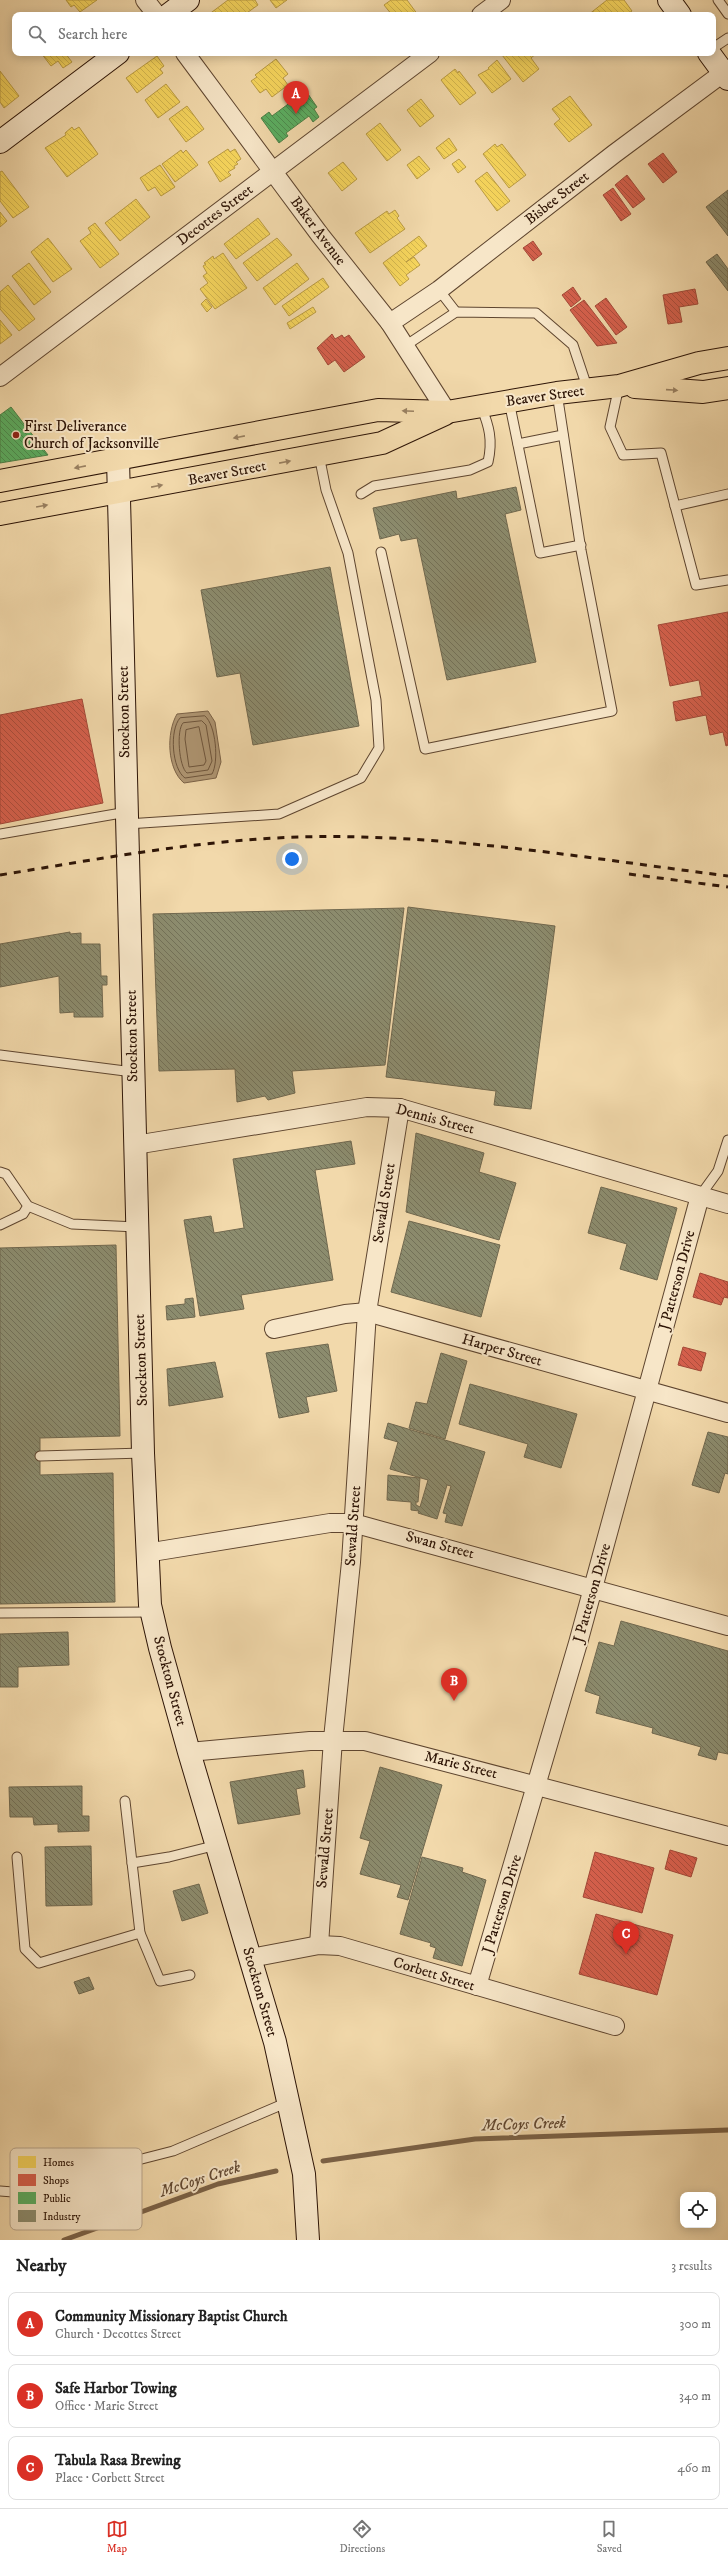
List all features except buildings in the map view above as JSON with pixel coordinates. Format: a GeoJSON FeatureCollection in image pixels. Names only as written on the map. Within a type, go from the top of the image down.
{"type":"FeatureCollection","features":[{"type":"Feature","properties":{"kind":"main road"},"geometry":{"type":"LineString","coordinates":[[172,12],[188,0]]}},
{"type":"Feature","properties":{"kind":"main road"},"geometry":{"type":"LineString","coordinates":[[0,142],[114,56]]}},
{"type":"Feature","properties":{"kind":"main road"},"geometry":{"type":"LineString","coordinates":[[711,56],[726,76]]}},
{"type":"Feature","properties":{"kind":"main road","name":"Beaver Street"},"geometry":{"type":"LineString","coordinates":[[0,482],[378,410],[447,412],[557,393],[620,386],[699,363],[728,358]]}},
{"type":"Feature","properties":{"kind":"main road","name":"Beaver Street"},"geometry":{"type":"LineString","coordinates":[[620,386],[703,392],[728,388]]}},
{"type":"Feature","properties":{"kind":"main road","name":"Beaver Street"},"geometry":{"type":"LineString","coordinates":[[1,512],[119,493],[382,443],[447,412]]}},
{"type":"Feature","properties":{"kind":"main road","name":"Stockton Street"},"geometry":{"type":"LineString","coordinates":[[118,460],[146,1553],[152,1612],[189,1752],[275,2042],[302,2164],[308,2240]]}},
{"type":"Feature","properties":{"kind":"street"},"geometry":{"type":"LineString","coordinates":[[145,0],[155,12]]}},
{"type":"Feature","properties":{"kind":"street"},"geometry":{"type":"LineString","coordinates":[[485,12],[501,0]]}},
{"type":"Feature","properties":{"kind":"street","name":"Baker Avenue"},"geometry":{"type":"LineString","coordinates":[[187,56],[320,235],[390,323],[447,412]]}},
{"type":"Feature","properties":{"kind":"street","name":"Decottes Street"},"geometry":{"type":"LineString","coordinates":[[0,377],[426,56]]}},
{"type":"Feature","properties":{"kind":"street","name":"Bisbee Street"},"geometry":{"type":"LineString","coordinates":[[390,323],[439,290],[614,154],[726,76]]}},
{"type":"Feature","properties":{"kind":"street","name":"Dennis Street"},"geometry":{"type":"LineString","coordinates":[[135,1145],[367,1107],[400,1108],[728,1204]]}},
{"type":"Feature","properties":{"kind":"street","name":"Sewald Street"},"geometry":{"type":"LineString","coordinates":[[319,1945],[333,1739],[353,1522],[367,1312],[400,1108]]}},
{"type":"Feature","properties":{"kind":"street","name":"J Patterson Drive"},"geometry":{"type":"LineString","coordinates":[[476,1986],[537,1785],[593,1588],[700,1196]]}},
{"type":"Feature","properties":{"kind":"street","name":"Harper Street"},"geometry":{"type":"LineString","coordinates":[[274,1329],[367,1312],[728,1413]]}},
{"type":"Feature","properties":{"kind":"street","name":"Swan Street"},"geometry":{"type":"LineString","coordinates":[[146,1553],[330,1523],[353,1522],[728,1626]]}},
{"type":"Feature","properties":{"kind":"street","name":"Marie Street"},"geometry":{"type":"LineString","coordinates":[[189,1752],[333,1739],[365,1741],[728,1836]]}},
{"type":"Feature","properties":{"kind":"street","name":"Corbett Street"},"geometry":{"type":"LineString","coordinates":[[251,1958],[319,1945],[340,1946],[615,2026]]}},
{"type":"Feature","properties":{"kind":"lane"},"geometry":{"type":"LineString","coordinates":[[718,0],[728,14]]}},
{"type":"Feature","properties":{"kind":"lane"},"geometry":{"type":"LineString","coordinates":[[716,46],[728,38]]}},
{"type":"Feature","properties":{"kind":"lane"},"geometry":{"type":"LineString","coordinates":[[439,290],[456,312]]}},
{"type":"Feature","properties":{"kind":"lane"},"geometry":{"type":"LineString","coordinates":[[405,346],[456,312],[536,313],[573,346],[588,390]]}},
{"type":"Feature","properties":{"kind":"lane"},"geometry":{"type":"LineString","coordinates":[[620,386],[610,427],[623,454],[661,453],[696,585],[728,580]]}},
{"type":"Feature","properties":{"kind":"lane"},"geometry":{"type":"LineString","coordinates":[[382,552],[424,749],[612,711],[581,545],[557,393]]}},
{"type":"Feature","properties":{"kind":"lane"},"geometry":{"type":"LineString","coordinates":[[508,401],[540,553],[581,545]]}},
{"type":"Feature","properties":{"kind":"lane"},"geometry":{"type":"LineString","coordinates":[[361,494],[374,486],[470,470],[488,462],[491,447],[490,429],[481,406]]}},
{"type":"Feature","properties":{"kind":"lane"},"geometry":{"type":"LineString","coordinates":[[518,444],[563,435]]}},
{"type":"Feature","properties":{"kind":"lane"},"geometry":{"type":"LineString","coordinates":[[0,834],[127,818],[279,814],[361,778],[379,748],[376,700],[348,553],[326,490],[319,455]]}},
{"type":"Feature","properties":{"kind":"lane"},"geometry":{"type":"LineString","coordinates":[[675,506],[728,494]]}},
{"type":"Feature","properties":{"kind":"lane"},"geometry":{"type":"LineString","coordinates":[[0,1055],[133,1072]]}},
{"type":"Feature","properties":{"kind":"lane"},"geometry":{"type":"LineString","coordinates":[[700,1196],[718,1171],[728,1140]]}},
{"type":"Feature","properties":{"kind":"lane"},"geometry":{"type":"LineString","coordinates":[[0,1172],[6,1174],[28,1206],[72,1224],[138,1226]]}},
{"type":"Feature","properties":{"kind":"lane"},"geometry":{"type":"LineString","coordinates":[[0,1225],[23,1214],[28,1206]]}},
{"type":"Feature","properties":{"kind":"lane"},"geometry":{"type":"LineString","coordinates":[[40,1456],[144,1453]]}},
{"type":"Feature","properties":{"kind":"lane"},"geometry":{"type":"LineString","coordinates":[[0,1613],[152,1612]]}},
{"type":"Feature","properties":{"kind":"lane"},"geometry":{"type":"LineString","coordinates":[[125,1801],[140,1933],[160,1981],[190,1975]]}},
{"type":"Feature","properties":{"kind":"lane"},"geometry":{"type":"LineString","coordinates":[[132,1863],[169,1857],[217,1845]]}},
{"type":"Feature","properties":{"kind":"lane"},"geometry":{"type":"LineString","coordinates":[[17,1857],[25,1950],[39,1963],[140,1933]]}},
{"type":"Feature","properties":{"kind":"lane"},"geometry":{"type":"LineString","coordinates":[[142,2159],[173,2151],[288,2102]]}},
{"type":"Feature","properties":{"kind":"lane"},"geometry":{"type":"LineString","coordinates":[[0,2191],[10,2192]]}},
{"type":"Feature","properties":{"kind":"water"},"geometry":{"type":"Polygon","coordinates":[[[208,711],[215,722],[221,762],[216,778],[184,783],[178,777],[171,760],[170,740],[173,722],[177,714],[208,711]]]}},
{"type":"Feature","properties":{"kind":"waterway","name":"McCoys Creek"},"geometry":{"type":"LineString","coordinates":[[323,2161],[475,2139],[728,2130]]}},
{"type":"Feature","properties":{"kind":"waterway","name":"McCoys Creek"},"geometry":{"type":"LineString","coordinates":[[142,2212],[218,2184],[276,2171]]}},
{"type":"Feature","properties":{"kind":"waterway","name":"McCoys Creek"},"geometry":{"type":"LineString","coordinates":[[64,2240],[92,2230]]}},
{"type":"Feature","properties":{"kind":"railway"},"geometry":{"type":"LineString","coordinates":[[0,875],[149,851],[224,842],[299,837],[353,837],[406,839],[514,848],[728,876]]}},
{"type":"Feature","properties":{"kind":"railway"},"geometry":{"type":"LineString","coordinates":[[629,874],[728,887]]}},
{"type":"Feature","properties":{"kind":"place","name":"Community Missionary Baptist Church"},"geometry":{"type":"Point","coordinates":[296,114]}},
{"type":"Feature","properties":{"kind":"place","name":"First Deliverance Church of Jacksonville"},"geometry":{"type":"Point","coordinates":[16,435]}},
{"type":"Feature","properties":{"kind":"place","name":"Safe Harbor Towing"},"geometry":{"type":"Point","coordinates":[454,1701]}},
{"type":"Feature","properties":{"kind":"place","name":"Tabula Rasa Brewing"},"geometry":{"type":"Point","coordinates":[626,1954]}}]}
